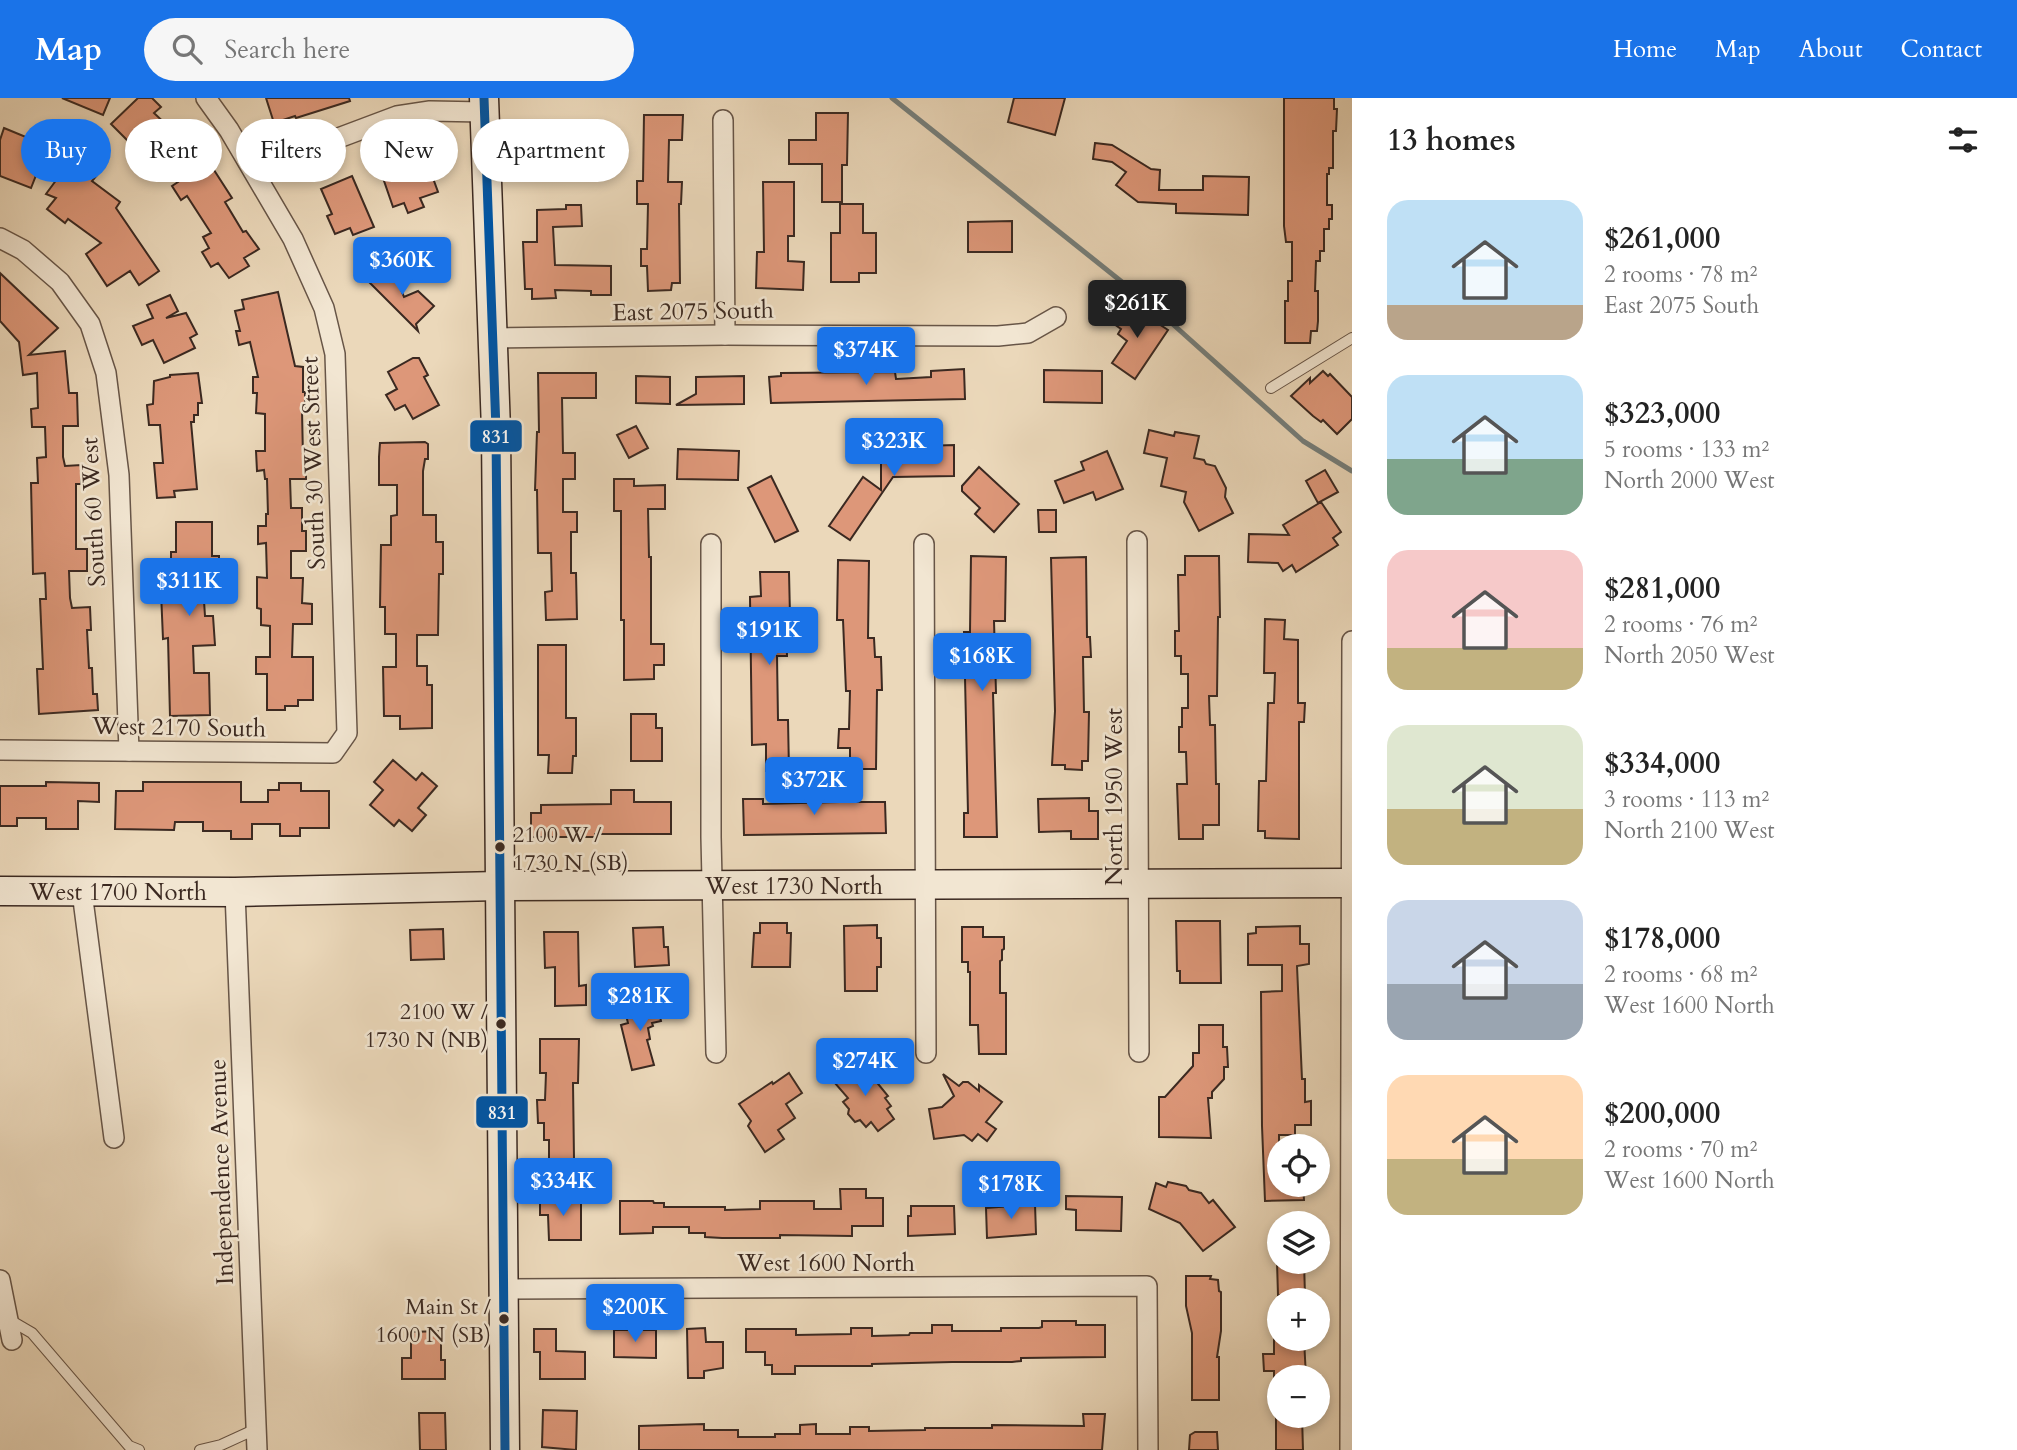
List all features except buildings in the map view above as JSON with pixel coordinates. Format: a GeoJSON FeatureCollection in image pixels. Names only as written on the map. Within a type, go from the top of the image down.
{"type":"FeatureCollection","features":[{"type":"Feature","properties":{"kind":"street","name":"South 30 West Street"},"geometry":{"type":"LineString","coordinates":[[206,98],[236,142]]}},
{"type":"Feature","properties":{"kind":"street"},"geometry":{"type":"LineString","coordinates":[[346,135],[397,116],[484,105],[496,430],[505,1450]]}},
{"type":"Feature","properties":{"kind":"street"},"geometry":{"type":"LineString","coordinates":[[723,120],[725,335]]}},
{"type":"Feature","properties":{"kind":"street","name":"South 30 West Street"},"geometry":{"type":"LineString","coordinates":[[260,182],[310,273],[324,308],[335,355],[347,733]]}},
{"type":"Feature","properties":{"kind":"street","name":"South 60 West"},"geometry":{"type":"LineString","coordinates":[[0,238],[23,250],[60,282],[90,324],[106,373],[119,475],[129,751]]}},
{"type":"Feature","properties":{"kind":"street","name":"East 2075 South"},"geometry":{"type":"LineString","coordinates":[[494,338],[998,336],[1028,333],[1056,317]]}},
{"type":"Feature","properties":{"kind":"street","name":"North 1950 West"},"geometry":{"type":"LineString","coordinates":[[1137,541],[1139,1052]]}},
{"type":"Feature","properties":{"kind":"street"},"geometry":{"type":"LineString","coordinates":[[711,544],[712,886],[716,1053]]}},
{"type":"Feature","properties":{"kind":"street"},"geometry":{"type":"LineString","coordinates":[[924,544],[926,1053]]}},
{"type":"Feature","properties":{"kind":"street"},"geometry":{"type":"LineString","coordinates":[[1350,1450],[1352,641]]}},
{"type":"Feature","properties":{"kind":"street","name":"West 2170 South"},"geometry":{"type":"LineString","coordinates":[[0,750],[333,753],[347,733]]}},
{"type":"Feature","properties":{"kind":"street","name":"West 1730 North"},"geometry":{"type":"LineString","coordinates":[[235,892],[499,886],[1352,883]]}},
{"type":"Feature","properties":{"kind":"street","name":"West 1700 North"},"geometry":{"type":"LineString","coordinates":[[0,891],[235,892]]}},
{"type":"Feature","properties":{"kind":"street"},"geometry":{"type":"LineString","coordinates":[[82,892],[114,1138]]}},
{"type":"Feature","properties":{"kind":"street","name":"Independence Avenue"},"geometry":{"type":"LineString","coordinates":[[235,892],[257,1450]]}},
{"type":"Feature","properties":{"kind":"street"},"geometry":{"type":"LineString","coordinates":[[0,1280],[12,1340]]}},
{"type":"Feature","properties":{"kind":"street","name":"West 1600 North"},"geometry":{"type":"LineString","coordinates":[[505,1289],[1147,1286],[1148,1450]]}},
{"type":"Feature","properties":{"kind":"lane"},"geometry":{"type":"LineString","coordinates":[[1271,388],[1352,338]]}},
{"type":"Feature","properties":{"kind":"lane"},"geometry":{"type":"LineString","coordinates":[[8,1319],[32,1333],[129,1446],[139,1450]]}},
{"type":"Feature","properties":{"kind":"lane"},"geometry":{"type":"LineString","coordinates":[[200,1450],[221,1445],[256,1429]]}},
{"type":"Feature","properties":{"kind":"waterway"},"geometry":{"type":"LineString","coordinates":[[892,98],[1157,310],[1303,441],[1352,471]]}},
{"type":"Feature","properties":{"kind":"transit line","name":"831"},"geometry":{"type":"LineString","coordinates":[[484,98],[496,430],[505,1450]]}},
{"type":"Feature","properties":{"kind":"place","name":"2100 W / 1730 N (SB)"},"geometry":{"type":"Point","coordinates":[500,847]}},
{"type":"Feature","properties":{"kind":"place","name":"2100 W / 1730 N (NB)"},"geometry":{"type":"Point","coordinates":[501,1024]}},
{"type":"Feature","properties":{"kind":"place","name":"Main St / 1600 N (SB)"},"geometry":{"type":"Point","coordinates":[504,1319]}}]}
